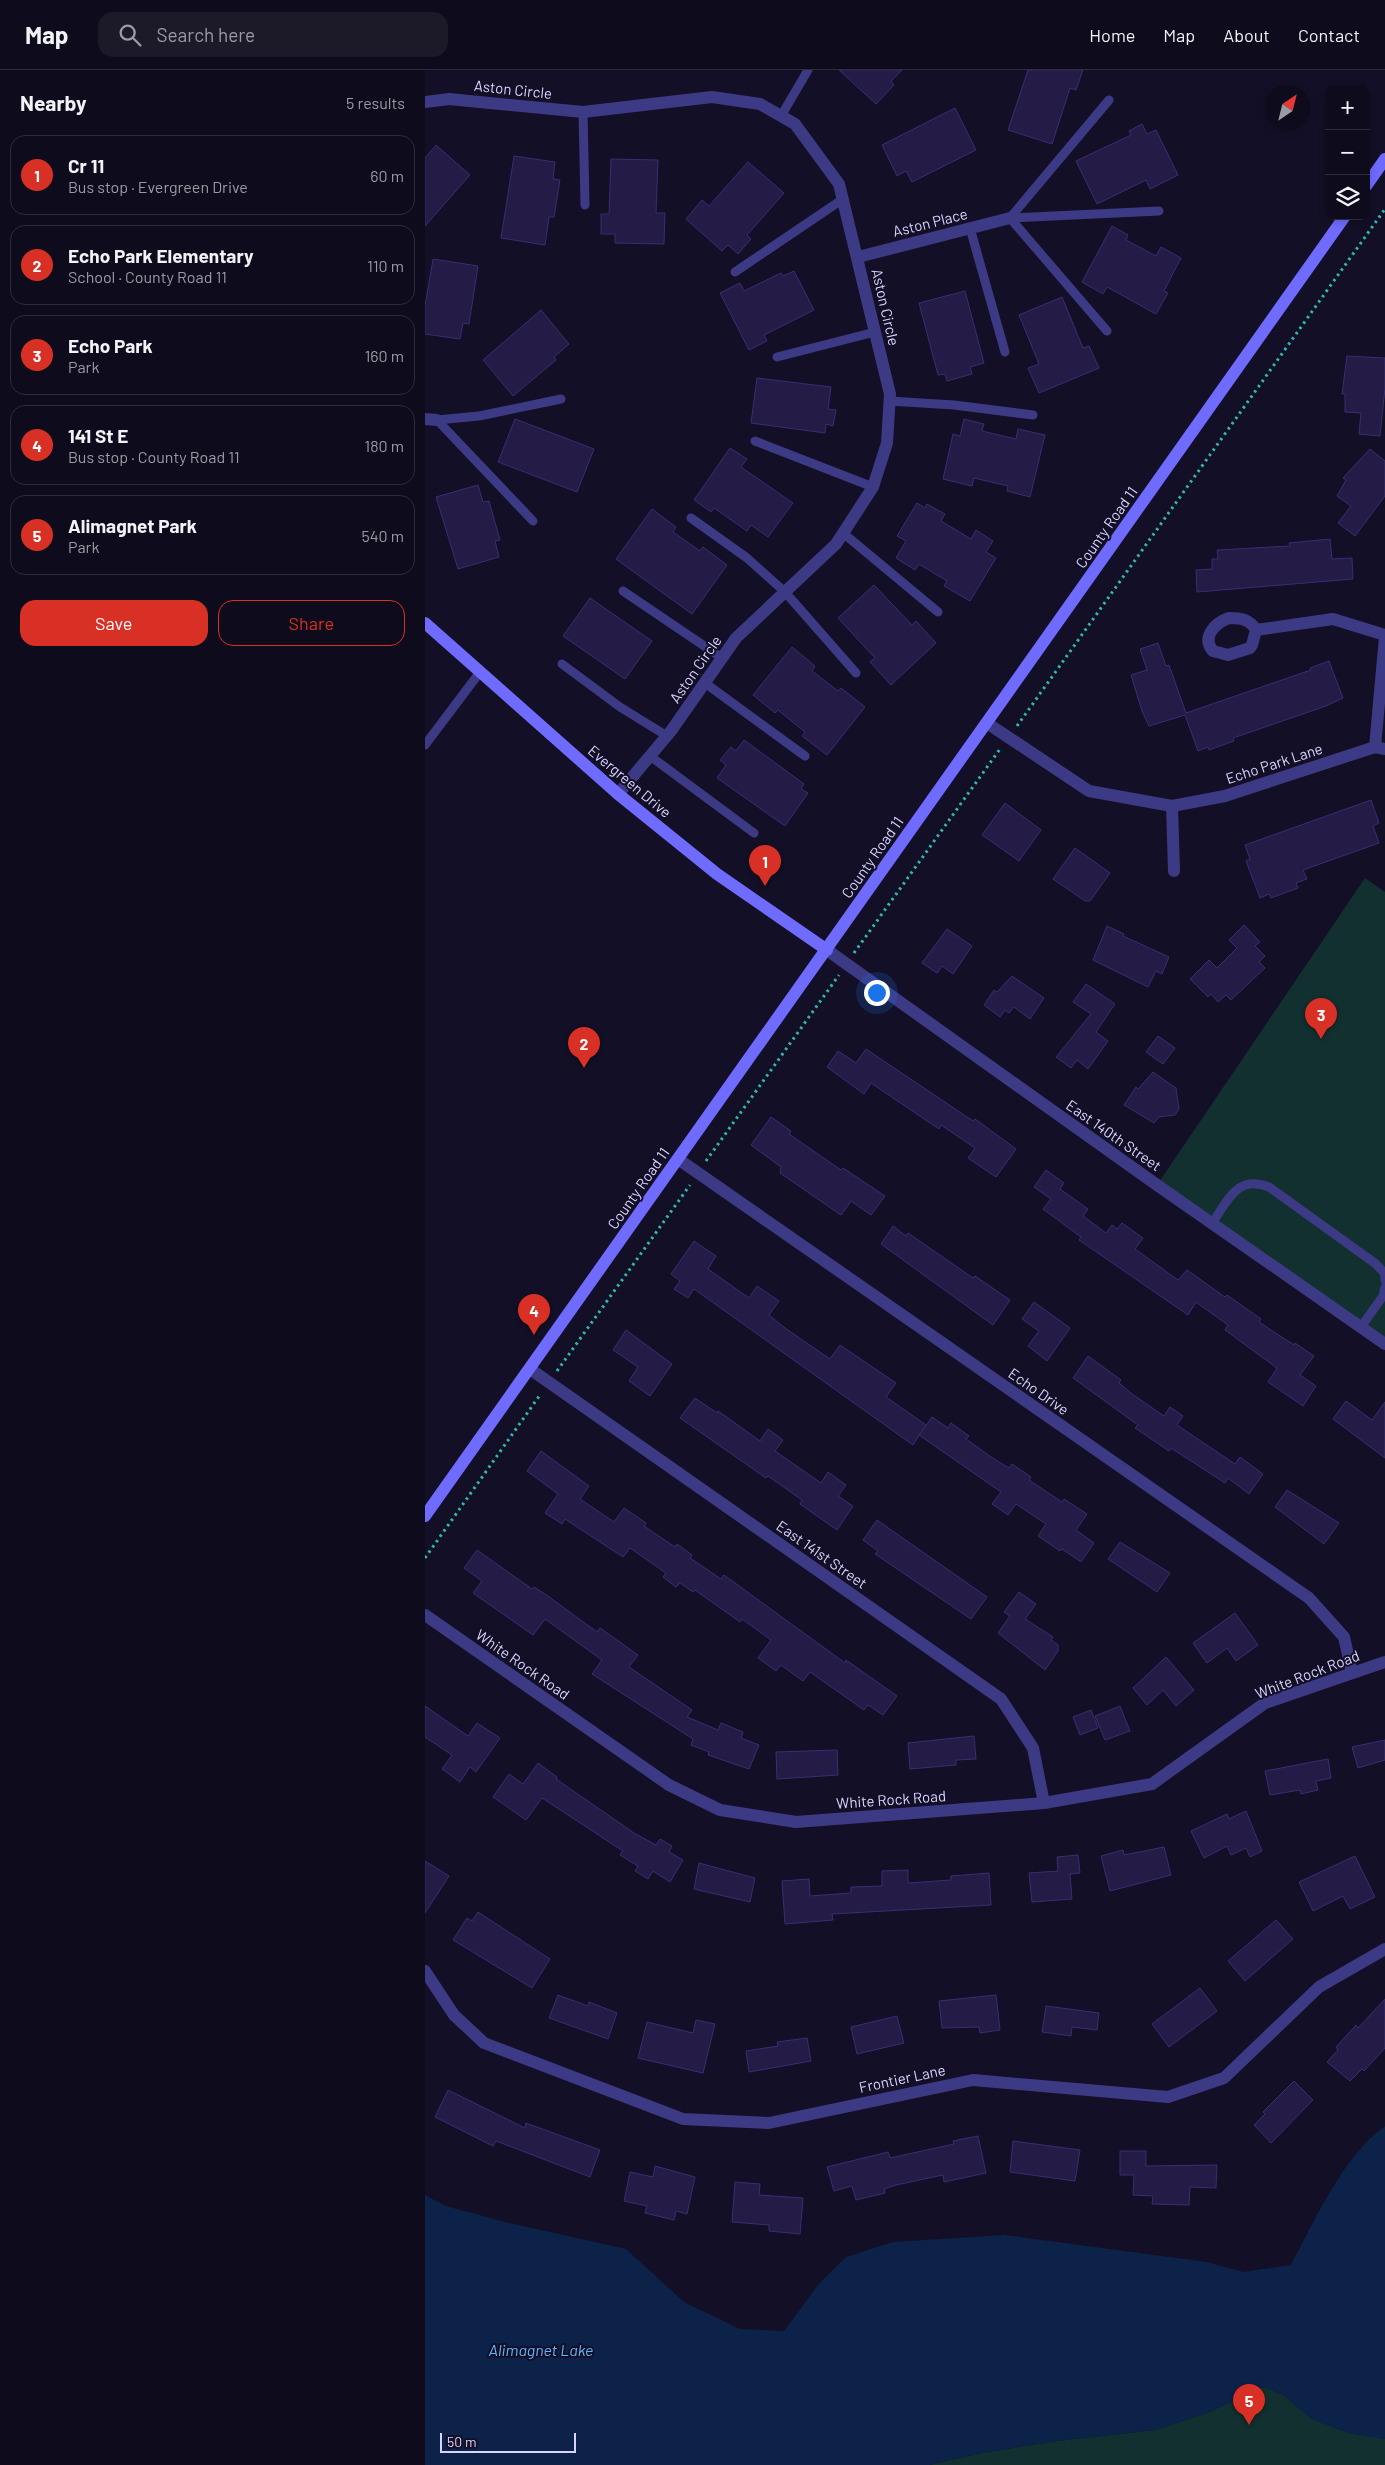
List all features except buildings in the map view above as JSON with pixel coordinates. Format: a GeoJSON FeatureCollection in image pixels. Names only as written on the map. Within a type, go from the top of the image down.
{"type":"FeatureCollection","features":[{"type":"Feature","properties":{"kind":"street","name":"Aston Circle"},"geometry":{"type":"LineString","coordinates":[[425,102],[449,98],[583,112],[712,97],[760,104],[795,124],[839,184],[890,394],[887,443],[873,487],[836,544],[736,638],[667,736],[618,794]]}},
{"type":"Feature","properties":{"kind":"street"},"geometry":{"type":"LineString","coordinates":[[1370,180],[1385,159]]}},
{"type":"Feature","properties":{"kind":"street","name":"Aston Place"},"geometry":{"type":"LineString","coordinates":[[858,257],[1010,218]]}},
{"type":"Feature","properties":{"kind":"street","name":"County Road 11"},"geometry":{"type":"LineString","coordinates":[[425,1516],[1342,220]]}},
{"type":"Feature","properties":{"kind":"street"},"geometry":{"type":"LineString","coordinates":[[1256,630],[1333,619],[1385,636],[1380,748]]}},
{"type":"Feature","properties":{"kind":"street","name":"Evergreen Drive"},"geometry":{"type":"LineString","coordinates":[[425,623],[618,794],[717,874],[827,950]]}},
{"type":"Feature","properties":{"kind":"street","name":"Echo Park Lane"},"geometry":{"type":"LineString","coordinates":[[987,724],[1089,791],[1173,806],[1225,796],[1380,748]]}},
{"type":"Feature","properties":{"kind":"street"},"geometry":{"type":"LineString","coordinates":[[1173,806],[1174,871]]}},
{"type":"Feature","properties":{"kind":"street","name":"East 140th Street"},"geometry":{"type":"LineString","coordinates":[[827,950],[1385,1344]]}},
{"type":"Feature","properties":{"kind":"street","name":"Echo Drive"},"geometry":{"type":"LineString","coordinates":[[678,1159],[1309,1598],[1344,1637],[1352,1672]]}},
{"type":"Feature","properties":{"kind":"street","name":"East 141st Street"},"geometry":{"type":"LineString","coordinates":[[530,1369],[1001,1699],[1033,1748],[1044,1803]]}},
{"type":"Feature","properties":{"kind":"street","name":"White Rock Road"},"geometry":{"type":"LineString","coordinates":[[425,1616],[669,1785],[720,1810],[796,1822],[1044,1803],[1152,1784],[1265,1703],[1385,1662]]}},
{"type":"Feature","properties":{"kind":"street","name":"Frontier Lane"},"geometry":{"type":"LineString","coordinates":[[425,1971],[454,2015],[485,2043],[683,2118],[769,2123],[973,2080],[1168,2097],[1224,2078],[1319,1987],[1385,1949]]}},
{"type":"Feature","properties":{"kind":"lane"},"geometry":{"type":"LineString","coordinates":[[781,116],[808,70]]}},
{"type":"Feature","properties":{"kind":"lane"},"geometry":{"type":"LineString","coordinates":[[1010,218],[1109,100]]}},
{"type":"Feature","properties":{"kind":"lane"},"geometry":{"type":"LineString","coordinates":[[583,112],[585,205]]}},
{"type":"Feature","properties":{"kind":"lane"},"geometry":{"type":"LineString","coordinates":[[735,272],[843,199]]}},
{"type":"Feature","properties":{"kind":"lane"},"geometry":{"type":"LineString","coordinates":[[1010,218],[1159,211]]}},
{"type":"Feature","properties":{"kind":"lane"},"geometry":{"type":"LineString","coordinates":[[1010,218],[1107,330]]}},
{"type":"Feature","properties":{"kind":"lane"},"geometry":{"type":"LineString","coordinates":[[970,228],[1005,352]]}},
{"type":"Feature","properties":{"kind":"lane"},"geometry":{"type":"LineString","coordinates":[[777,357],[875,332]]}},
{"type":"Feature","properties":{"kind":"lane"},"geometry":{"type":"LineString","coordinates":[[431,420],[479,416],[561,399]]}},
{"type":"Feature","properties":{"kind":"lane"},"geometry":{"type":"LineString","coordinates":[[889,401],[954,405],[1033,415]]}},
{"type":"Feature","properties":{"kind":"lane"},"geometry":{"type":"LineString","coordinates":[[431,420],[533,521]]}},
{"type":"Feature","properties":{"kind":"lane"},"geometry":{"type":"LineString","coordinates":[[755,440],[873,487]]}},
{"type":"Feature","properties":{"kind":"lane"},"geometry":{"type":"LineString","coordinates":[[691,518],[747,558],[785,592],[856,673]]}},
{"type":"Feature","properties":{"kind":"lane"},"geometry":{"type":"LineString","coordinates":[[843,534],[938,612]]}},
{"type":"Feature","properties":{"kind":"lane"},"geometry":{"type":"LineString","coordinates":[[623,590],[722,658]]}},
{"type":"Feature","properties":{"kind":"lane"},"geometry":{"type":"LineString","coordinates":[[563,664],[620,707],[667,736]]}},
{"type":"Feature","properties":{"kind":"lane"},"geometry":{"type":"LineString","coordinates":[[425,745],[480,672]]}},
{"type":"Feature","properties":{"kind":"lane"},"geometry":{"type":"LineString","coordinates":[[705,683],[805,756]]}},
{"type":"Feature","properties":{"kind":"lane"},"geometry":{"type":"LineString","coordinates":[[650,756],[754,834]]}},
{"type":"Feature","properties":{"kind":"lane"},"geometry":{"type":"LineString","coordinates":[[1212,1223],[1238,1188],[1247,1183],[1257,1183],[1269,1187],[1376,1264],[1385,1274],[1385,1280]]}},
{"type":"Feature","properties":{"kind":"lane"},"geometry":{"type":"LineString","coordinates":[[1361,1327],[1383,1296],[1385,1287]]}},
{"type":"Feature","properties":{"kind":"path"},"geometry":{"type":"LineString","coordinates":[[425,1558],[1385,209]]}},
{"type":"Feature","properties":{"kind":"green space"},"geometry":{"type":"Polygon","coordinates":[[[1365,878],[1385,892],[1385,1344],[1157,1185],[1365,878]]]}},
{"type":"Feature","properties":{"kind":"green space"},"geometry":{"type":"Polygon","coordinates":[[[1264,2387],[1282,2394],[1312,2419],[1349,2433],[1385,2439],[1385,2465],[929,2465],[981,2453],[1057,2441],[1155,2430],[1207,2413],[1264,2387]]]}},
{"type":"Feature","properties":{"kind":"water","name":"Alimagnet Lake"},"geometry":{"type":"Polygon","coordinates":[[[1385,2126],[1385,2439],[1349,2433],[1312,2419],[1282,2394],[1264,2387],[1207,2413],[1155,2430],[1057,2441],[981,2453],[929,2465],[425,2465],[425,2195],[446,2206],[509,2223],[626,2249],[684,2302],[740,2329],[784,2331],[818,2285],[846,2257],[893,2242],[1004,2235],[1207,2262],[1243,2272],[1291,2265],[1320,2209],[1343,2171],[1370,2139],[1385,2126]]]}},
{"type":"Feature","properties":{"kind":"place","name":"Cr 11"},"geometry":{"type":"Point","coordinates":[765,886]}},
{"type":"Feature","properties":{"kind":"place","name":"Echo Park"},"geometry":{"type":"Point","coordinates":[1321,1039]}},
{"type":"Feature","properties":{"kind":"place","name":"Echo Park Elementary"},"geometry":{"type":"Point","coordinates":[584,1068]}},
{"type":"Feature","properties":{"kind":"place","name":"141 St E"},"geometry":{"type":"Point","coordinates":[534,1335]}},
{"type":"Feature","properties":{"kind":"place","name":"Alimagnet Park"},"geometry":{"type":"Point","coordinates":[1249,2425]}}]}
